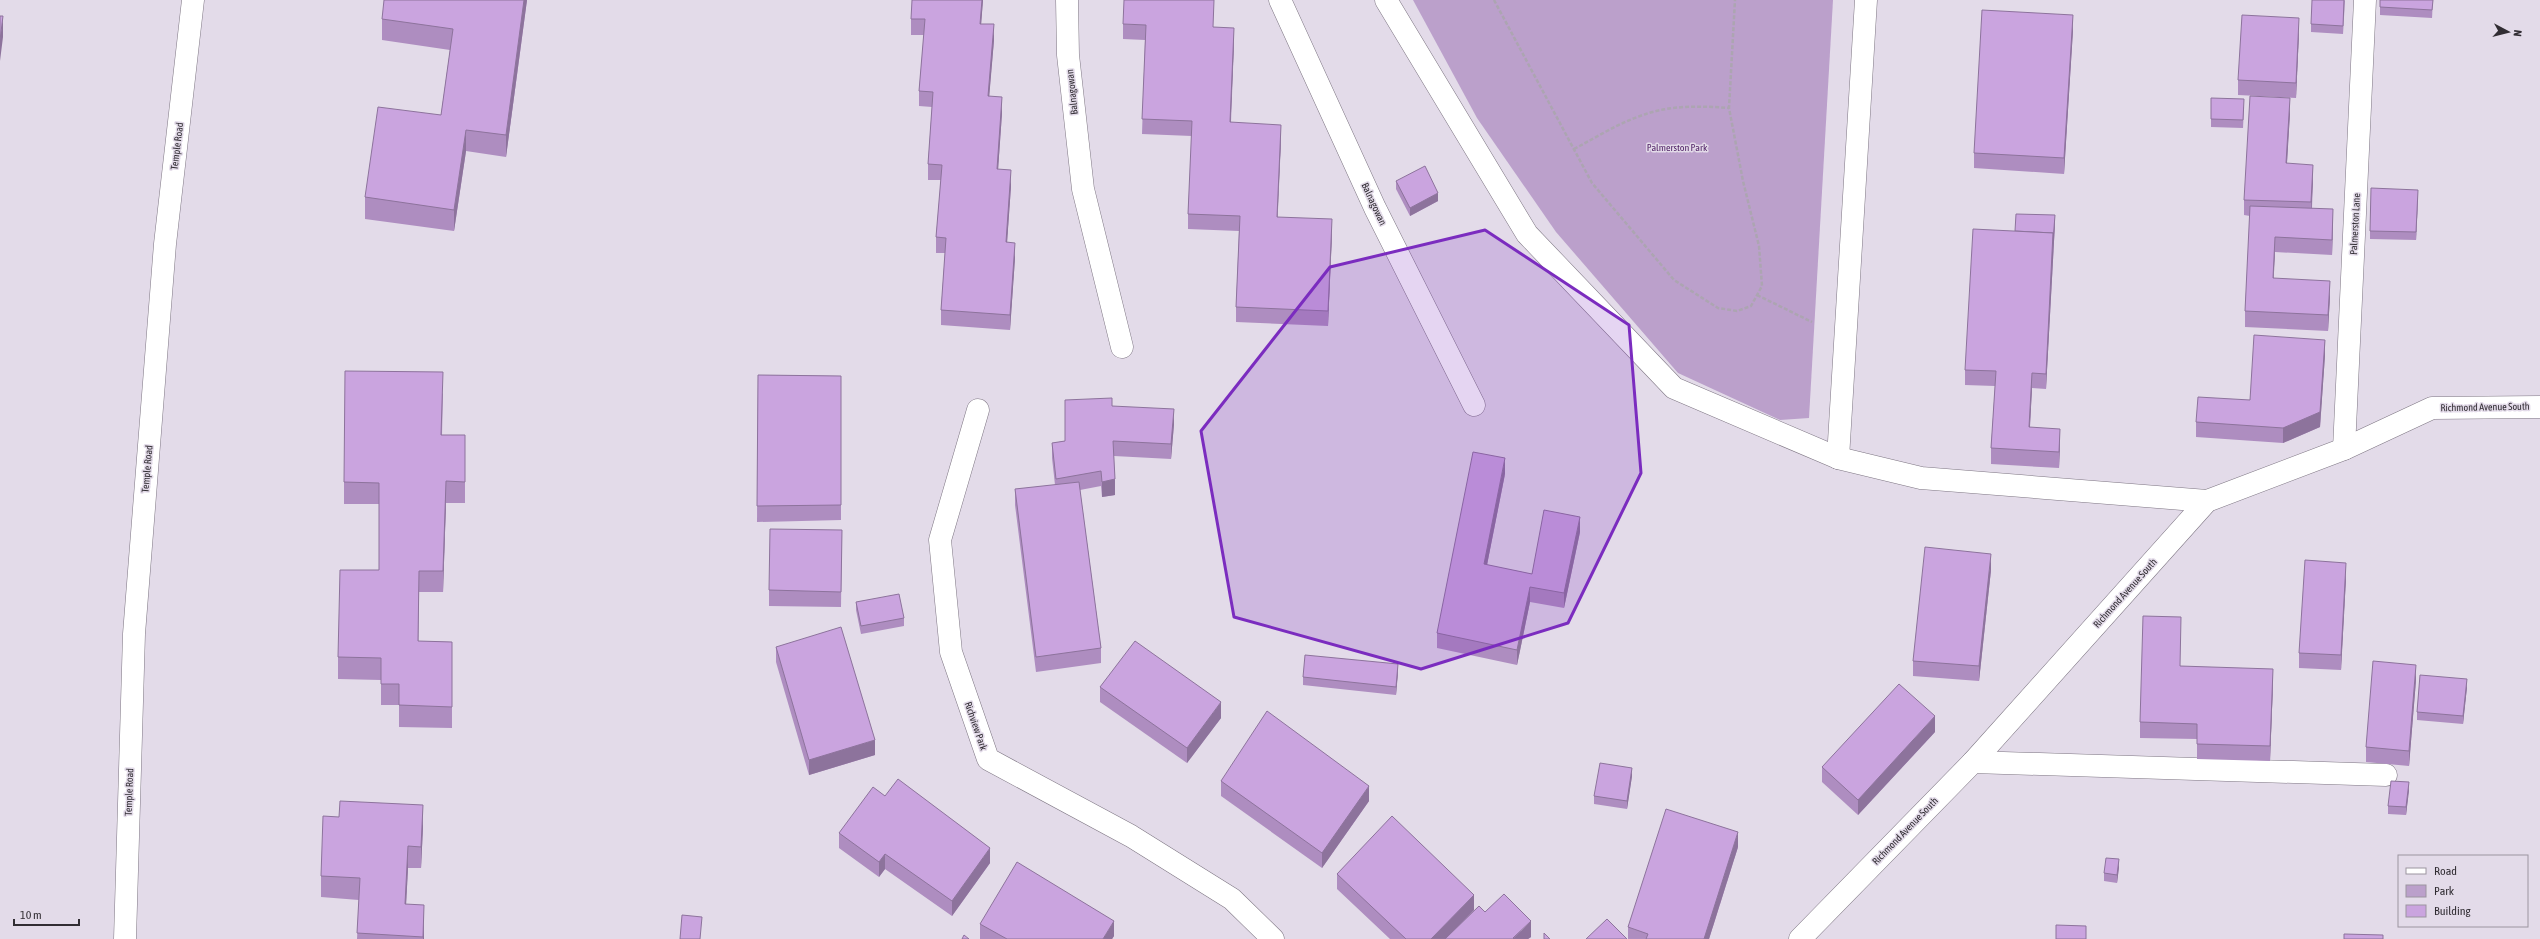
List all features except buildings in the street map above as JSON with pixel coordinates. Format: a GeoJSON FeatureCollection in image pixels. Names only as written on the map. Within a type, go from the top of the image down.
{"type":"FeatureCollection","features":[{"type":"Feature","properties":{"kind":"street","name":"Temple Road"},"geometry":{"type":"LineString","coordinates":[[125,939],[134,634],[166,244],[193,0]]}},
{"type":"Feature","properties":{"kind":"street","name":"Balnagowan"},"geometry":{"type":"LineString","coordinates":[[1067,0],[1068,55],[1082,189],[1122,347]]}},
{"type":"Feature","properties":{"kind":"street","name":"Balnagowan"},"geometry":{"type":"LineString","coordinates":[[1280,0],[1375,208],[1474,405]]}},
{"type":"Feature","properties":{"kind":"street"},"geometry":{"type":"LineString","coordinates":[[1386,0],[1527,234],[1674,388],[1838,458],[1921,478],[2207,501]]}},
{"type":"Feature","properties":{"kind":"street"},"geometry":{"type":"LineString","coordinates":[[1838,458],[1866,0]]}},
{"type":"Feature","properties":{"kind":"street","name":"Palmerston Lane"},"geometry":{"type":"LineString","coordinates":[[2344,449],[2365,0]]}},
{"type":"Feature","properties":{"kind":"street","name":"Richmond Avenue South"},"geometry":{"type":"LineString","coordinates":[[1800,939],[1974,762],[2207,501],[2344,449],[2432,408],[2540,407]]}},
{"type":"Feature","properties":{"kind":"street","name":"Richview Park"},"geometry":{"type":"LineString","coordinates":[[978,410],[940,540],[951,652],[988,759],[1138,840],[1232,899],[1273,939]]}},
{"type":"Feature","properties":{"kind":"street"},"geometry":{"type":"LineString","coordinates":[[1974,762],[2386,775]]}},
{"type":"Feature","properties":{"kind":"path"},"geometry":{"type":"LineString","coordinates":[[1494,0],[1592,183],[1674,280],[1718,308],[1737,311],[1751,306],[1762,286],[1759,246],[1743,181],[1729,108],[1735,0]]}},
{"type":"Feature","properties":{"kind":"path"},"geometry":{"type":"LineString","coordinates":[[1574,149],[1615,126],[1647,113],[1697,106],[1729,108]]}},
{"type":"Feature","properties":{"kind":"path"},"geometry":{"type":"LineString","coordinates":[[1757,295],[1814,323],[1846,328]]}},
{"type":"Feature","properties":{"kind":"highlighted area"},"geometry":{"type":"Polygon","coordinates":[[[1485,230],[1629,325],[1641,473],[1568,623],[1421,669],[1234,617],[1201,431],[1330,267],[1485,230]]]}},
{"type":"Feature","properties":{"kind":"green space","name":"Palmerston Park"},"geometry":{"type":"Polygon","coordinates":[[[1413,0],[1833,0],[1809,418],[1780,420],[1678,373],[1556,232],[1477,118],[1413,0]]]}}]}
